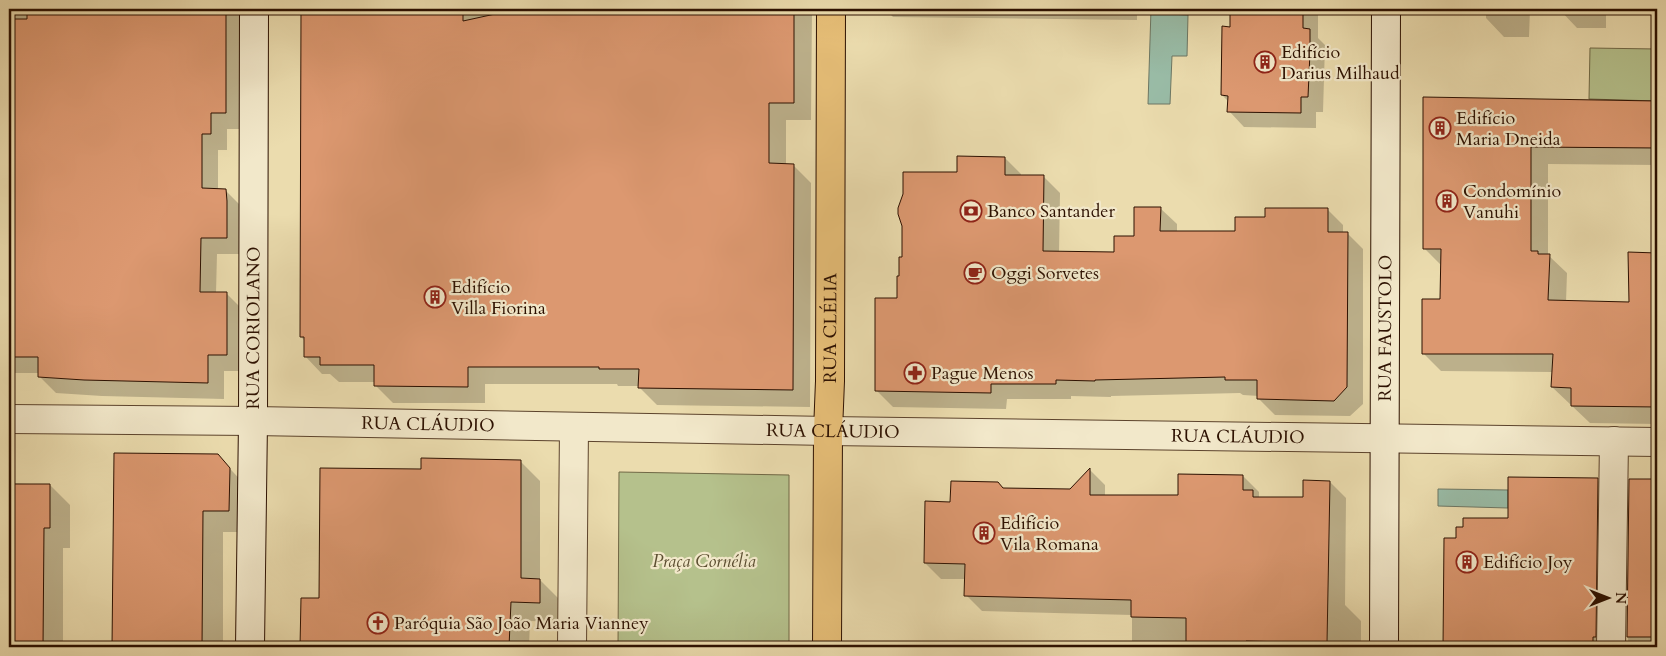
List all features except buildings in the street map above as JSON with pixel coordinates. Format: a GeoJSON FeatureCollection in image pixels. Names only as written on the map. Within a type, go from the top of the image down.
{"type":"FeatureCollection","features":[{"type":"Feature","properties":{"kind":"main road","name":"RUA CLÉLIA"},"geometry":{"type":"LineString","coordinates":[[827,647],[831,9]]}},
{"type":"Feature","properties":{"kind":"street","name":"RUA CORIOLANO"},"geometry":{"type":"LineString","coordinates":[[250,647],[253,420],[254,9]]}},
{"type":"Feature","properties":{"kind":"street","name":"RUA FAUSTOLO"},"geometry":{"type":"LineString","coordinates":[[1384,647],[1386,9]]}},
{"type":"Feature","properties":{"kind":"street","name":"RUA CLÁUDIO"},"geometry":{"type":"LineString","coordinates":[[9,419],[253,420],[828,431],[1657,442]]}},
{"type":"Feature","properties":{"kind":"street"},"geometry":{"type":"LineString","coordinates":[[572,647],[574,427]]}},
{"type":"Feature","properties":{"kind":"street"},"geometry":{"type":"LineString","coordinates":[[1611,647],[1614,441]]}},
{"type":"Feature","properties":{"kind":"green space"},"geometry":{"type":"Polygon","coordinates":[[[1590,48],[1657,49],[1657,101],[1589,99],[1590,48]]]}},
{"type":"Feature","properties":{"kind":"green space","name":"Praça Cornélia"},"geometry":{"type":"Polygon","coordinates":[[[619,472],[789,475],[789,647],[618,647],[619,472]]]}},
{"type":"Feature","properties":{"kind":"shaded area"},"geometry":{"type":"Polygon","coordinates":[[[1151,9],[1168,9],[1169,14],[1188,15],[1187,56],[1172,56],[1170,104],[1148,104],[1151,9]]]}},
{"type":"Feature","properties":{"kind":"shaded area"},"geometry":{"type":"Polygon","coordinates":[[[1438,489],[1508,490],[1508,508],[1438,506],[1438,489]]]}},
{"type":"Feature","properties":{"kind":"place","name":"Edifício Darius Milhaud"},"geometry":{"type":"Point","coordinates":[1265,62]}},
{"type":"Feature","properties":{"kind":"place","name":"Edifício Maria Dneida"},"geometry":{"type":"Point","coordinates":[1440,128]}},
{"type":"Feature","properties":{"kind":"place","name":"Condomínio Vanuhi"},"geometry":{"type":"Point","coordinates":[1447,201]}},
{"type":"Feature","properties":{"kind":"place","name":"Banco Santander"},"geometry":{"type":"Point","coordinates":[971,211]}},
{"type":"Feature","properties":{"kind":"place","name":"Oggi Sorvetes"},"geometry":{"type":"Point","coordinates":[975,273]}},
{"type":"Feature","properties":{"kind":"place","name":"Edifício Villa Fiorina"},"geometry":{"type":"Point","coordinates":[435,297]}},
{"type":"Feature","properties":{"kind":"place","name":"Pague Menos"},"geometry":{"type":"Point","coordinates":[915,373]}},
{"type":"Feature","properties":{"kind":"place","name":"Edifício Vila Romana"},"geometry":{"type":"Point","coordinates":[984,533]}},
{"type":"Feature","properties":{"kind":"place","name":"Edifício Joy"},"geometry":{"type":"Point","coordinates":[1467,562]}},
{"type":"Feature","properties":{"kind":"place","name":"Paróquia São João Maria Vianney"},"geometry":{"type":"Point","coordinates":[378,623]}}]}
